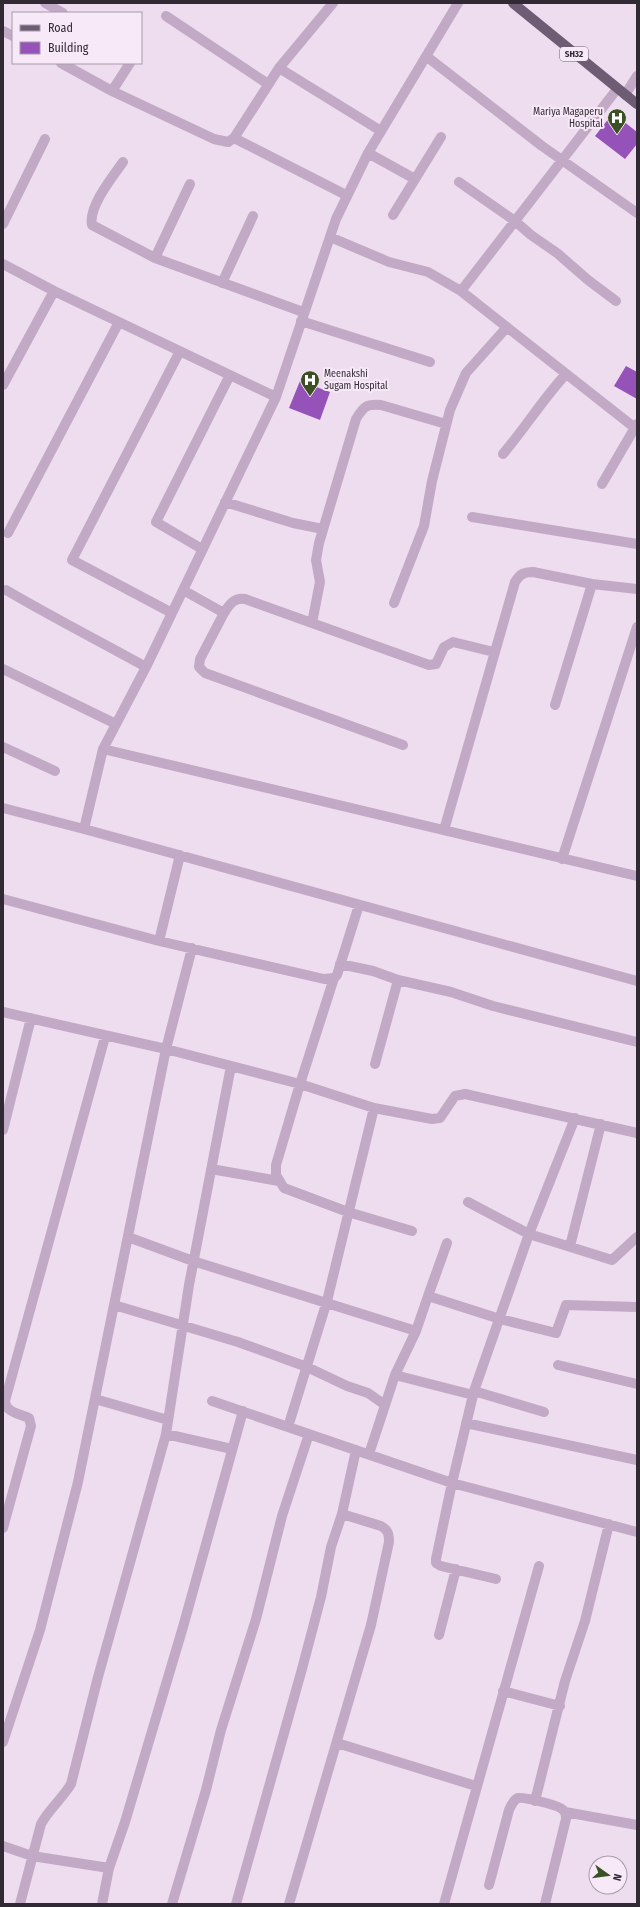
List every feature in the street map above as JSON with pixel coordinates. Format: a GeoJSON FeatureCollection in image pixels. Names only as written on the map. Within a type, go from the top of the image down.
{"type":"FeatureCollection","features":[{"type":"Feature","properties":{"kind":"main road","name":"SH32"},"geometry":{"type":"LineString","coordinates":[[513,3],[637,104]]}},
{"type":"Feature","properties":{"kind":"street"},"geometry":{"type":"LineString","coordinates":[[45,3],[61,12]]}},
{"type":"Feature","properties":{"kind":"street"},"geometry":{"type":"LineString","coordinates":[[63,64],[121,95],[214,139],[228,142],[234,138],[279,68],[332,3]]}},
{"type":"Feature","properties":{"kind":"street"},"geometry":{"type":"LineString","coordinates":[[84,829],[103,749],[146,667],[276,397],[302,316],[346,195],[368,153],[458,3]]}},
{"type":"Feature","properties":{"kind":"street"},"geometry":{"type":"LineString","coordinates":[[166,16],[268,84]]}},
{"type":"Feature","properties":{"kind":"street"},"geometry":{"type":"LineString","coordinates":[[3,31],[12,36]]}},
{"type":"Feature","properties":{"kind":"street"},"geometry":{"type":"LineString","coordinates":[[426,56],[542,146],[563,159],[637,212]]}},
{"type":"Feature","properties":{"kind":"street"},"geometry":{"type":"LineString","coordinates":[[121,95],[130,64]]}},
{"type":"Feature","properties":{"kind":"street"},"geometry":{"type":"LineString","coordinates":[[279,68],[381,131]]}},
{"type":"Feature","properties":{"kind":"street"},"geometry":{"type":"LineString","coordinates":[[461,291],[563,159],[621,92],[637,76]]}},
{"type":"Feature","properties":{"kind":"street"},"geometry":{"type":"LineString","coordinates":[[393,215],[441,137]]}},
{"type":"Feature","properties":{"kind":"street"},"geometry":{"type":"LineString","coordinates":[[234,138],[346,195]]}},
{"type":"Feature","properties":{"kind":"street"},"geometry":{"type":"LineString","coordinates":[[3,224],[45,139]]}},
{"type":"Feature","properties":{"kind":"street"},"geometry":{"type":"LineString","coordinates":[[368,153],[416,179]]}},
{"type":"Feature","properties":{"kind":"street"},"geometry":{"type":"LineString","coordinates":[[123,162],[104,188],[91,216],[92,225],[155,258],[222,283],[302,316],[430,362]]}},
{"type":"Feature","properties":{"kind":"street"},"geometry":{"type":"LineString","coordinates":[[459,182],[516,221],[531,235],[557,253],[588,280],[616,301]]}},
{"type":"Feature","properties":{"kind":"street"},"geometry":{"type":"LineString","coordinates":[[155,258],[190,184]]}},
{"type":"Feature","properties":{"kind":"street"},"geometry":{"type":"LineString","coordinates":[[222,283],[253,216]]}},
{"type":"Feature","properties":{"kind":"street"},"geometry":{"type":"LineString","coordinates":[[330,237],[389,262],[428,272],[461,291],[566,374],[636,426],[602,484]]}},
{"type":"Feature","properties":{"kind":"street"},"geometry":{"type":"LineString","coordinates":[[8,266],[54,291],[276,397]]}},
{"type":"Feature","properties":{"kind":"street"},"geometry":{"type":"LineString","coordinates":[[3,385],[54,291]]}},
{"type":"Feature","properties":{"kind":"street"},"geometry":{"type":"LineString","coordinates":[[8,533],[119,322]]}},
{"type":"Feature","properties":{"kind":"street"},"geometry":{"type":"LineString","coordinates":[[394,603],[424,526],[432,481],[450,410],[466,373],[507,327]]}},
{"type":"Feature","properties":{"kind":"street"},"geometry":{"type":"LineString","coordinates":[[172,613],[72,560],[180,352]]}},
{"type":"Feature","properties":{"kind":"street"},"geometry":{"type":"LineString","coordinates":[[503,454],[521,432],[546,396],[566,374]]}},
{"type":"Feature","properties":{"kind":"street"},"geometry":{"type":"LineString","coordinates":[[202,549],[156,522],[230,375]]}},
{"type":"Feature","properties":{"kind":"street"},"geometry":{"type":"LineString","coordinates":[[312,623],[320,582],[316,560],[323,529],[356,419],[366,406],[371,404],[381,405],[446,424]]}},
{"type":"Feature","properties":{"kind":"street"},"geometry":{"type":"LineString","coordinates":[[225,502],[293,523],[323,529]]}},
{"type":"Feature","properties":{"kind":"street"},"geometry":{"type":"LineString","coordinates":[[472,517],[637,544]]}},
{"type":"Feature","properties":{"kind":"street"},"geometry":{"type":"LineString","coordinates":[[444,830],[515,582],[526,572],[534,572],[592,584],[637,588]]}},
{"type":"Feature","properties":{"kind":"street"},"geometry":{"type":"LineString","coordinates":[[555,705],[592,584]]}},
{"type":"Feature","properties":{"kind":"street"},"geometry":{"type":"LineString","coordinates":[[6,590],[146,667]]}},
{"type":"Feature","properties":{"kind":"street"},"geometry":{"type":"LineString","coordinates":[[183,590],[224,613]]}},
{"type":"Feature","properties":{"kind":"street"},"geometry":{"type":"LineString","coordinates":[[403,745],[212,676],[201,670],[199,667],[200,659],[229,605],[239,598],[430,665],[436,664],[444,647],[453,642],[494,652]]}},
{"type":"Feature","properties":{"kind":"street"},"geometry":{"type":"LineString","coordinates":[[562,858],[637,627]]}},
{"type":"Feature","properties":{"kind":"street"},"geometry":{"type":"LineString","coordinates":[[3,669],[116,724]]}},
{"type":"Feature","properties":{"kind":"street"},"geometry":{"type":"LineString","coordinates":[[3,747],[55,771]]}},
{"type":"Feature","properties":{"kind":"street"},"geometry":{"type":"LineString","coordinates":[[103,749],[637,876]]}},
{"type":"Feature","properties":{"kind":"street"},"geometry":{"type":"LineString","coordinates":[[3,808],[180,855],[637,981]]}},
{"type":"Feature","properties":{"kind":"street"},"geometry":{"type":"LineString","coordinates":[[159,941],[180,855]]}},
{"type":"Feature","properties":{"kind":"street"},"geometry":{"type":"LineString","coordinates":[[4,902],[159,941],[324,979],[334,978]]}},
{"type":"Feature","properties":{"kind":"street"},"geometry":{"type":"LineString","coordinates":[[359,905],[300,1084],[276,1165],[276,1175],[284,1188],[348,1212],[412,1231]]}},
{"type":"Feature","properties":{"kind":"street"},"geometry":{"type":"LineString","coordinates":[[3,1742],[40,1630],[78,1482],[166,1049],[192,948]]}},
{"type":"Feature","properties":{"kind":"street"},"geometry":{"type":"LineString","coordinates":[[340,964],[373,971],[398,980],[452,992],[493,1006],[637,1042]]}},
{"type":"Feature","properties":{"kind":"street"},"geometry":{"type":"LineString","coordinates":[[374,1064],[398,980]]}},
{"type":"Feature","properties":{"kind":"street"},"geometry":{"type":"LineString","coordinates":[[3,1012],[105,1037],[166,1049],[300,1084],[374,1108],[437,1119],[442,1115],[455,1096],[465,1094],[637,1132]]}},
{"type":"Feature","properties":{"kind":"street"},"geometry":{"type":"LineString","coordinates":[[3,1130],[31,1018]]}},
{"type":"Feature","properties":{"kind":"street"},"geometry":{"type":"LineString","coordinates":[[3,1528],[31,1426],[29,1418],[10,1410],[4,1404],[105,1037]]}},
{"type":"Feature","properties":{"kind":"street"},"geometry":{"type":"LineString","coordinates":[[20,1904],[32,1856],[45,1817],[64,1796],[71,1784],[98,1677],[166,1434],[193,1261],[231,1066]]}},
{"type":"Feature","properties":{"kind":"street"},"geometry":{"type":"LineString","coordinates":[[288,1427],[327,1301],[374,1108]]}},
{"type":"Feature","properties":{"kind":"street"},"geometry":{"type":"LineString","coordinates":[[496,1579],[438,1565],[436,1559],[452,1483],[474,1393],[529,1234],[576,1118]]}},
{"type":"Feature","properties":{"kind":"street"},"geometry":{"type":"LineString","coordinates":[[570,1246],[601,1124]]}},
{"type":"Feature","properties":{"kind":"street"},"geometry":{"type":"LineString","coordinates":[[211,1169],[279,1181]]}},
{"type":"Feature","properties":{"kind":"street"},"geometry":{"type":"LineString","coordinates":[[468,1202],[529,1234],[612,1260],[637,1238]]}},
{"type":"Feature","properties":{"kind":"street"},"geometry":{"type":"LineString","coordinates":[[128,1237],[193,1261],[327,1301],[416,1330]]}},
{"type":"Feature","properties":{"kind":"street"},"geometry":{"type":"LineString","coordinates":[[369,1454],[395,1375],[416,1330],[448,1244]]}},
{"type":"Feature","properties":{"kind":"street"},"geometry":{"type":"LineString","coordinates":[[428,1296],[500,1319],[556,1333],[566,1305],[637,1307]]}},
{"type":"Feature","properties":{"kind":"street"},"geometry":{"type":"LineString","coordinates":[[114,1305],[238,1342],[307,1367],[347,1386],[368,1393],[385,1405]]}},
{"type":"Feature","properties":{"kind":"street"},"geometry":{"type":"LineString","coordinates":[[558,1365],[637,1384]]}},
{"type":"Feature","properties":{"kind":"street"},"geometry":{"type":"LineString","coordinates":[[395,1375],[474,1393],[544,1412]]}},
{"type":"Feature","properties":{"kind":"street"},"geometry":{"type":"LineString","coordinates":[[95,1399],[168,1420]]}},
{"type":"Feature","properties":{"kind":"street"},"geometry":{"type":"LineString","coordinates":[[212,1401],[452,1483],[637,1532]]}},
{"type":"Feature","properties":{"kind":"street"},"geometry":{"type":"LineString","coordinates":[[102,1904],[109,1868],[125,1822],[183,1627],[243,1411]]}},
{"type":"Feature","properties":{"kind":"street"},"geometry":{"type":"LineString","coordinates":[[466,1422],[637,1460]]}},
{"type":"Feature","properties":{"kind":"street"},"geometry":{"type":"LineString","coordinates":[[166,1434],[232,1449]]}},
{"type":"Feature","properties":{"kind":"street"},"geometry":{"type":"LineString","coordinates":[[172,1904],[206,1790],[221,1730],[256,1619],[282,1516],[309,1434]]}},
{"type":"Feature","properties":{"kind":"street"},"geometry":{"type":"LineString","coordinates":[[236,1904],[321,1597],[331,1547],[342,1514],[356,1450]]}},
{"type":"Feature","properties":{"kind":"street"},"geometry":{"type":"LineString","coordinates":[[289,1904],[371,1625],[389,1542],[389,1534],[386,1529],[342,1514]]}},
{"type":"Feature","properties":{"kind":"street"},"geometry":{"type":"LineString","coordinates":[[535,1801],[560,1706],[565,1681],[585,1621],[609,1524]]}},
{"type":"Feature","properties":{"kind":"street"},"geometry":{"type":"LineString","coordinates":[[444,1904],[539,1566]]}},
{"type":"Feature","properties":{"kind":"street"},"geometry":{"type":"LineString","coordinates":[[439,1635],[456,1569]]}},
{"type":"Feature","properties":{"kind":"street"},"geometry":{"type":"LineString","coordinates":[[503,1691],[560,1706]]}},
{"type":"Feature","properties":{"kind":"street"},"geometry":{"type":"LineString","coordinates":[[337,1743],[476,1786]]}},
{"type":"Feature","properties":{"kind":"street"},"geometry":{"type":"LineString","coordinates":[[489,1885],[508,1810],[517,1799],[525,1798],[562,1809],[565,1812],[637,1825]]}},
{"type":"Feature","properties":{"kind":"street"},"geometry":{"type":"LineString","coordinates":[[544,1904],[563,1834],[565,1812]]}},
{"type":"Feature","properties":{"kind":"street"},"geometry":{"type":"LineString","coordinates":[[3,1846],[32,1856],[109,1868]]}},
{"type":"Feature","properties":{"kind":"building"},"geometry":{"type":"Polygon","coordinates":[[[613,113],[637,132],[637,144],[625,159],[595,136],[613,113]]]}},
{"type":"Feature","properties":{"kind":"building"},"geometry":{"type":"Polygon","coordinates":[[[626,366],[637,372],[637,399],[614,386],[626,366]]]}},
{"type":"Feature","properties":{"kind":"building"},"geometry":{"type":"Polygon","coordinates":[[[300,381],[330,392],[320,420],[289,408],[300,381]]]}},
{"type":"Feature","properties":{"kind":"place","name":"Mariya Magaperu Hospital"},"geometry":{"type":"Point","coordinates":[617,135]}},
{"type":"Feature","properties":{"kind":"place","name":"Meenakshi Sugam Hospital"},"geometry":{"type":"Point","coordinates":[310,397]}}]}
